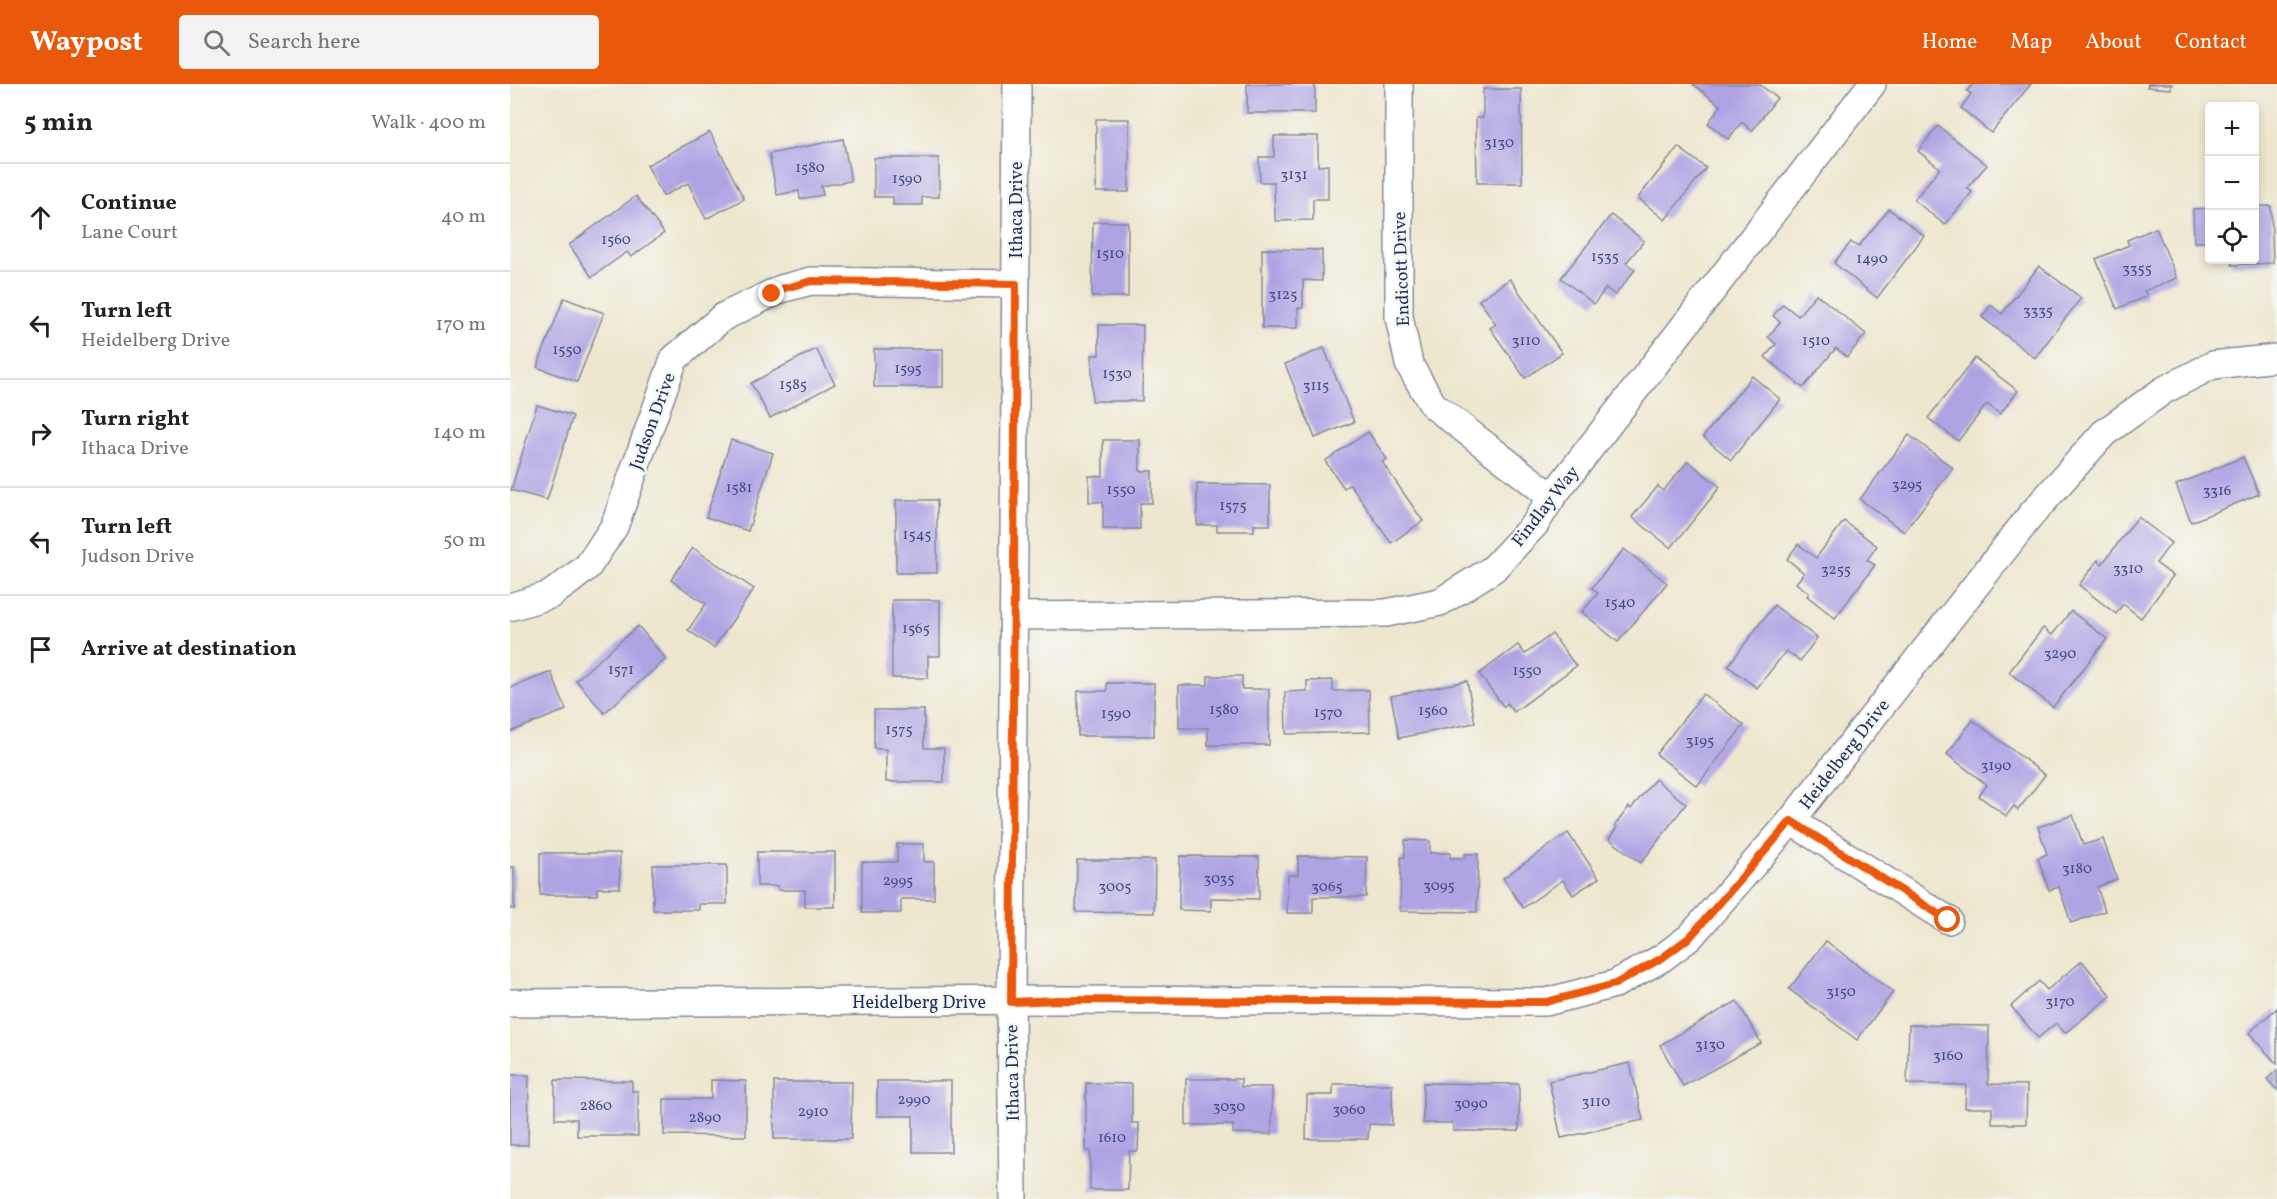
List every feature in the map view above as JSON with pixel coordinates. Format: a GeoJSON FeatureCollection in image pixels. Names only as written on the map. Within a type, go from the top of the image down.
{"type":"FeatureCollection","features":[{"type":"Feature","properties":{"kind":"street","name":"Ithaca Drive"},"geometry":{"type":"LineString","coordinates":[[1013,1199],[1011,1002],[1017,84]]}},
{"type":"Feature","properties":{"kind":"street","name":"Endicott Drive"},"geometry":{"type":"LineString","coordinates":[[1399,84],[1399,316],[1409,364],[1433,405],[1552,497]]}},
{"type":"Feature","properties":{"kind":"street","name":"Findlay Way"},"geometry":{"type":"LineString","coordinates":[[1015,616],[1386,613],[1440,602],[1493,569],[1535,524],[1552,497],[1872,84]]}},
{"type":"Feature","properties":{"kind":"street","name":"Judson Drive"},"geometry":{"type":"LineString","coordinates":[[510,607],[550,595],[588,566],[615,527],[674,359],[723,317],[781,289],[812,281],[1016,284]]}},
{"type":"Feature","properties":{"kind":"street","name":"Heidelberg Drive"},"geometry":{"type":"LineString","coordinates":[[510,1003],[1059,1000],[1546,1002],[1615,984],[1662,958],[1690,937],[1791,821],[2031,515],[2104,433],[2164,390],[2213,365],[2277,358]]}},
{"type":"Feature","properties":{"kind":"street"},"geometry":{"type":"LineString","coordinates":[[1791,821],[1948,920]]}},
{"type":"Feature","properties":{"kind":"building"},"geometry":{"type":"Polygon","coordinates":[[[1247,84],[1315,84],[1315,113],[1247,113],[1247,84]]]}},
{"type":"Feature","properties":{"kind":"building"},"geometry":{"type":"Polygon","coordinates":[[[1693,84],[1759,84],[1777,98],[1752,131],[1742,122],[1728,139],[1708,123],[1721,106],[1693,84]]]}},
{"type":"Feature","properties":{"kind":"building"},"geometry":{"type":"Polygon","coordinates":[[[1973,84],[2031,84],[1991,133],[1961,108],[1971,94],[1967,91],[1973,84]]]}},
{"type":"Feature","properties":{"kind":"building"},"geometry":{"type":"Polygon","coordinates":[[[2148,84],[2172,84],[2171,89],[2147,87],[2148,84]]]}},
{"type":"Feature","properties":{"kind":"building"},"geometry":{"type":"Polygon","coordinates":[[[1483,89],[1521,89],[1522,183],[1477,183],[1476,118],[1483,118],[1483,89]]]}},
{"type":"Feature","properties":{"kind":"building"},"geometry":{"type":"Polygon","coordinates":[[[1096,119],[1129,119],[1129,192],[1096,192],[1096,119]]]}},
{"type":"Feature","properties":{"kind":"building"},"geometry":{"type":"Polygon","coordinates":[[[1938,126],[1987,165],[1967,188],[1972,192],[1945,225],[1914,200],[1940,168],[1918,151],[1938,126]]]}},
{"type":"Feature","properties":{"kind":"building"},"geometry":{"type":"Polygon","coordinates":[[[710,132],[744,199],[706,219],[688,183],[663,196],[647,165],[710,132]]]}},
{"type":"Feature","properties":{"kind":"building"},"geometry":{"type":"Polygon","coordinates":[[[1274,136],[1318,136],[1318,166],[1328,165],[1328,199],[1313,199],[1313,220],[1275,221],[1274,182],[1260,182],[1259,157],[1274,157],[1274,136]]]}},
{"type":"Feature","properties":{"kind":"building"},"geometry":{"type":"Polygon","coordinates":[[[843,139],[851,181],[821,186],[823,195],[800,199],[799,191],[777,195],[769,154],[843,139]]]}},
{"type":"Feature","properties":{"kind":"building"},"geometry":{"type":"Polygon","coordinates":[[[1678,147],[1706,168],[1665,220],[1638,198],[1678,147]]]}},
{"type":"Feature","properties":{"kind":"building"},"geometry":{"type":"Polygon","coordinates":[[[874,158],[939,158],[939,197],[922,197],[922,205],[893,205],[893,197],[874,197],[874,158]]]}},
{"type":"Feature","properties":{"kind":"building"},"geometry":{"type":"Polygon","coordinates":[[[636,196],[664,233],[631,257],[627,252],[592,277],[569,245],[636,196]]]}},
{"type":"Feature","properties":{"kind":"building"},"geometry":{"type":"Polygon","coordinates":[[[2259,206],[2271,206],[2273,263],[2259,264],[2259,206]]]}},
{"type":"Feature","properties":{"kind":"building"},"geometry":{"type":"Polygon","coordinates":[[[2205,208],[2205,242],[2194,242],[2193,209],[2205,208]]]}},
{"type":"Feature","properties":{"kind":"building"},"geometry":{"type":"Polygon","coordinates":[[[1889,209],[1924,236],[1877,298],[1834,263],[1851,242],[1858,247],[1889,209]]]}},
{"type":"Feature","properties":{"kind":"building"},"geometry":{"type":"Polygon","coordinates":[[[1611,215],[1644,241],[1626,263],[1635,270],[1615,295],[1606,288],[1594,304],[1561,278],[1611,215]]]}},
{"type":"Feature","properties":{"kind":"building"},"geometry":{"type":"Polygon","coordinates":[[[1093,222],[1128,222],[1128,297],[1092,297],[1093,222]]]}},
{"type":"Feature","properties":{"kind":"building"},"geometry":{"type":"Polygon","coordinates":[[[2156,228],[2177,278],[2144,291],[2147,296],[2117,309],[2096,259],[2129,245],[2127,240],[2156,228]]]}},
{"type":"Feature","properties":{"kind":"building"},"geometry":{"type":"Polygon","coordinates":[[[1262,249],[1322,250],[1322,281],[1303,280],[1303,308],[1298,308],[1298,328],[1262,328],[1262,249]]]}},
{"type":"Feature","properties":{"kind":"building"},"geometry":{"type":"Polygon","coordinates":[[[2039,266],[2081,298],[2035,358],[1982,317],[1991,305],[2002,314],[2039,266]]]}},
{"type":"Feature","properties":{"kind":"building"},"geometry":{"type":"Polygon","coordinates":[[[1510,279],[1562,353],[1525,378],[1490,328],[1496,324],[1479,300],[1510,279]]]}},
{"type":"Feature","properties":{"kind":"building"},"geometry":{"type":"Polygon","coordinates":[[[1816,294],[1866,334],[1847,357],[1836,348],[1803,388],[1765,357],[1776,344],[1768,337],[1780,322],[1773,316],[1783,304],[1798,316],[1816,294]]]}},
{"type":"Feature","properties":{"kind":"building"},"geometry":{"type":"Polygon","coordinates":[[[564,298],[604,313],[577,382],[537,367],[564,298]]]}},
{"type":"Feature","properties":{"kind":"building"},"geometry":{"type":"Polygon","coordinates":[[[1099,325],[1143,325],[1142,401],[1092,401],[1092,355],[1099,355],[1099,325]]]}},
{"type":"Feature","properties":{"kind":"building"},"geometry":{"type":"Polygon","coordinates":[[[1324,348],[1354,422],[1315,438],[1285,364],[1324,348]]]}},
{"type":"Feature","properties":{"kind":"building"},"geometry":{"type":"Polygon","coordinates":[[[816,349],[835,384],[770,418],[751,383],[816,349]]]}},
{"type":"Feature","properties":{"kind":"building"},"geometry":{"type":"Polygon","coordinates":[[[874,349],[943,349],[943,387],[874,387],[874,349]]]}},
{"type":"Feature","properties":{"kind":"building"},"geometry":{"type":"Polygon","coordinates":[[[1975,358],[2018,391],[2000,414],[1987,404],[1958,441],[1928,418],[1975,358]]]}},
{"type":"Feature","properties":{"kind":"building"},"geometry":{"type":"Polygon","coordinates":[[[1752,376],[1780,399],[1731,460],[1703,437],[1752,376]]]}},
{"type":"Feature","properties":{"kind":"building"},"geometry":{"type":"Polygon","coordinates":[[[537,405],[573,416],[547,500],[511,490],[537,405]]]}},
{"type":"Feature","properties":{"kind":"building"},"geometry":{"type":"Polygon","coordinates":[[[1368,432],[1387,459],[1382,462],[1423,521],[1391,543],[1350,484],[1344,488],[1325,461],[1368,432]]]}},
{"type":"Feature","properties":{"kind":"building"},"geometry":{"type":"Polygon","coordinates":[[[1909,435],[1953,468],[1904,532],[1860,499],[1909,435]]]}},
{"type":"Feature","properties":{"kind":"building"},"geometry":{"type":"Polygon","coordinates":[[[731,440],[773,453],[748,531],[706,517],[731,440]]]}},
{"type":"Feature","properties":{"kind":"building"},"geometry":{"type":"Polygon","coordinates":[[[1103,440],[1140,440],[1140,471],[1152,471],[1152,503],[1140,503],[1140,529],[1103,529],[1103,502],[1089,502],[1089,476],[1103,476],[1103,440]]]}},
{"type":"Feature","properties":{"kind":"building"},"geometry":{"type":"Polygon","coordinates":[[[2243,457],[2259,494],[2191,522],[2176,485],[2243,457]]]}},
{"type":"Feature","properties":{"kind":"building"},"geometry":{"type":"Polygon","coordinates":[[[1688,461],[1720,487],[1671,548],[1632,517],[1658,486],[1663,491],[1688,461]]]}},
{"type":"Feature","properties":{"kind":"building"},"geometry":{"type":"Polygon","coordinates":[[[1197,484],[1270,485],[1270,525],[1254,525],[1254,531],[1217,531],[1217,525],[1197,525],[1197,484]]]}},
{"type":"Feature","properties":{"kind":"building"},"geometry":{"type":"Polygon","coordinates":[[[896,500],[937,500],[937,573],[896,573],[896,500]]]}},
{"type":"Feature","properties":{"kind":"building"},"geometry":{"type":"Polygon","coordinates":[[[2138,517],[2171,543],[2156,563],[2173,576],[2141,618],[2123,604],[2116,614],[2079,585],[2098,560],[2102,564],[2138,517]]]}},
{"type":"Feature","properties":{"kind":"building"},"geometry":{"type":"Polygon","coordinates":[[[1844,521],[1877,546],[1867,560],[1875,565],[1835,618],[1807,596],[1809,593],[1796,583],[1804,573],[1787,559],[1798,544],[1816,558],[1844,521]]]}},
{"type":"Feature","properties":{"kind":"building"},"geometry":{"type":"Polygon","coordinates":[[[693,548],[754,589],[714,648],[688,630],[706,604],[671,580],[693,548]]]}},
{"type":"Feature","properties":{"kind":"building"},"geometry":{"type":"Polygon","coordinates":[[[1624,549],[1667,583],[1618,642],[1582,612],[1598,593],[1592,588],[1624,549]]]}},
{"type":"Feature","properties":{"kind":"building"},"geometry":{"type":"Polygon","coordinates":[[[892,600],[940,600],[940,656],[928,656],[928,678],[892,678],[892,600]]]}},
{"type":"Feature","properties":{"kind":"building"},"geometry":{"type":"Polygon","coordinates":[[[1774,605],[1817,638],[1800,661],[1786,651],[1757,688],[1728,666],[1774,605]]]}},
{"type":"Feature","properties":{"kind":"building"},"geometry":{"type":"Polygon","coordinates":[[[2071,611],[2107,639],[2053,707],[2009,672],[2043,628],[2052,635],[2071,611]]]}},
{"type":"Feature","properties":{"kind":"building"},"geometry":{"type":"Polygon","coordinates":[[[638,626],[666,659],[604,713],[576,680],[638,626]]]}},
{"type":"Feature","properties":{"kind":"building"},"geometry":{"type":"Polygon","coordinates":[[[1552,634],[1576,666],[1514,712],[1507,703],[1504,707],[1479,674],[1518,645],[1525,654],[1552,634]]]}},
{"type":"Feature","properties":{"kind":"building"},"geometry":{"type":"Polygon","coordinates":[[[551,672],[566,710],[510,732],[510,688],[551,672]]]}},
{"type":"Feature","properties":{"kind":"building"},"geometry":{"type":"Polygon","coordinates":[[[1208,676],[1242,676],[1242,689],[1269,689],[1269,745],[1208,745],[1208,728],[1179,728],[1179,685],[1208,685],[1208,676]]]}},
{"type":"Feature","properties":{"kind":"building"},"geometry":{"type":"Polygon","coordinates":[[[1333,680],[1333,691],[1369,690],[1370,732],[1286,734],[1285,692],[1307,691],[1307,681],[1333,680]]]}},
{"type":"Feature","properties":{"kind":"building"},"geometry":{"type":"Polygon","coordinates":[[[1467,681],[1475,723],[1399,738],[1391,696],[1467,681]]]}},
{"type":"Feature","properties":{"kind":"building"},"geometry":{"type":"Polygon","coordinates":[[[1107,683],[1154,683],[1154,736],[1078,736],[1078,691],[1107,691],[1107,683]]]}},
{"type":"Feature","properties":{"kind":"building"},"geometry":{"type":"Polygon","coordinates":[[[1703,694],[1744,725],[1697,786],[1656,754],[1703,694]]]}},
{"type":"Feature","properties":{"kind":"building"},"geometry":{"type":"Polygon","coordinates":[[[874,710],[924,710],[924,748],[944,748],[944,782],[886,782],[886,749],[874,749],[874,710]]]}},
{"type":"Feature","properties":{"kind":"building"},"geometry":{"type":"Polygon","coordinates":[[[1973,720],[2045,775],[2018,810],[2014,806],[2006,816],[1979,796],[1987,785],[1947,754],[1973,720]]]}},
{"type":"Feature","properties":{"kind":"building"},"geometry":{"type":"Polygon","coordinates":[[[1655,779],[1686,804],[1641,863],[1609,839],[1617,827],[1615,825],[1655,779]]]}},
{"type":"Feature","properties":{"kind":"building"},"geometry":{"type":"Polygon","coordinates":[[[2073,815],[2083,845],[2103,839],[2117,879],[2097,887],[2105,911],[2071,923],[2059,887],[2049,890],[2038,858],[2047,854],[2038,827],[2073,815]]]}},
{"type":"Feature","properties":{"kind":"building"},"geometry":{"type":"Polygon","coordinates":[[[1568,833],[1599,878],[1573,895],[1563,880],[1523,908],[1503,878],[1568,833]]]}},
{"type":"Feature","properties":{"kind":"building"},"geometry":{"type":"Polygon","coordinates":[[[1405,840],[1430,841],[1430,853],[1450,853],[1450,858],[1465,858],[1465,854],[1478,854],[1477,912],[1400,911],[1401,857],[1405,857],[1405,840]]]}},
{"type":"Feature","properties":{"kind":"building"},"geometry":{"type":"Polygon","coordinates":[[[897,844],[924,844],[924,862],[934,862],[934,899],[901,899],[901,913],[862,913],[862,862],[897,862],[897,844]]]}},
{"type":"Feature","properties":{"kind":"building"},"geometry":{"type":"Polygon","coordinates":[[[757,852],[835,852],[835,907],[805,907],[805,890],[778,890],[778,886],[757,886],[757,852]]]}},
{"type":"Feature","properties":{"kind":"building"},"geometry":{"type":"Polygon","coordinates":[[[540,853],[620,853],[620,888],[597,888],[597,895],[540,895],[540,853]]]}},
{"type":"Feature","properties":{"kind":"building"},"geometry":{"type":"Polygon","coordinates":[[[1180,856],[1259,857],[1259,899],[1211,898],[1211,911],[1179,910],[1180,856]]]}},
{"type":"Feature","properties":{"kind":"building"},"geometry":{"type":"Polygon","coordinates":[[[1298,856],[1367,857],[1366,897],[1313,897],[1313,913],[1287,913],[1288,875],[1298,875],[1298,856]]]}},
{"type":"Feature","properties":{"kind":"building"},"geometry":{"type":"Polygon","coordinates":[[[1077,860],[1155,860],[1154,913],[1076,912],[1077,860]]]}},
{"type":"Feature","properties":{"kind":"building"},"geometry":{"type":"Polygon","coordinates":[[[653,865],[727,865],[727,904],[699,904],[699,910],[653,910],[653,865]]]}},
{"type":"Feature","properties":{"kind":"building"},"geometry":{"type":"Polygon","coordinates":[[[510,867],[514,867],[514,909],[510,909],[510,867]]]}},
{"type":"Feature","properties":{"kind":"building"},"geometry":{"type":"Polygon","coordinates":[[[1826,941],[1893,992],[1857,1040],[1789,989],[1826,941]]]}},
{"type":"Feature","properties":{"kind":"building"},"geometry":{"type":"Polygon","coordinates":[[[2082,961],[2111,996],[2065,1033],[2056,1023],[2038,1038],[2011,1006],[2039,981],[2047,990],[2082,961]]]}},
{"type":"Feature","properties":{"kind":"building"},"geometry":{"type":"Polygon","coordinates":[[[1737,1001],[1761,1043],[1683,1086],[1660,1045],[1737,1001]]]}},
{"type":"Feature","properties":{"kind":"building"},"geometry":{"type":"Polygon","coordinates":[[[2277,1008],[2277,1064],[2249,1033],[2277,1008]]]}},
{"type":"Feature","properties":{"kind":"building"},"geometry":{"type":"Polygon","coordinates":[[[1909,1025],[1989,1026],[1988,1084],[2027,1085],[2026,1124],[1992,1124],[1992,1108],[1965,1108],[1966,1085],[1907,1084],[1909,1025]]]}},
{"type":"Feature","properties":{"kind":"building"},"geometry":{"type":"Polygon","coordinates":[[[1630,1063],[1643,1120],[1561,1138],[1549,1081],[1630,1063]]]}},
{"type":"Feature","properties":{"kind":"building"},"geometry":{"type":"Polygon","coordinates":[[[2277,1070],[2277,1090],[2267,1079],[2277,1070]]]}},
{"type":"Feature","properties":{"kind":"building"},"geometry":{"type":"Polygon","coordinates":[[[510,1075],[529,1075],[528,1145],[510,1145],[510,1075]]]}},
{"type":"Feature","properties":{"kind":"building"},"geometry":{"type":"Polygon","coordinates":[[[1186,1079],[1241,1079],[1241,1087],[1272,1087],[1272,1134],[1233,1133],[1233,1125],[1186,1125],[1186,1079]]]}},
{"type":"Feature","properties":{"kind":"building"},"geometry":{"type":"Polygon","coordinates":[[[555,1080],[632,1081],[632,1091],[638,1091],[638,1136],[577,1136],[577,1119],[555,1119],[555,1080]]]}},
{"type":"Feature","properties":{"kind":"building"},"geometry":{"type":"Polygon","coordinates":[[[711,1080],[746,1081],[746,1136],[664,1135],[664,1099],[711,1099],[711,1080]]]}},
{"type":"Feature","properties":{"kind":"building"},"geometry":{"type":"Polygon","coordinates":[[[877,1081],[951,1081],[951,1152],[913,1152],[913,1116],[877,1116],[877,1081]]]}},
{"type":"Feature","properties":{"kind":"building"},"geometry":{"type":"Polygon","coordinates":[[[774,1082],[852,1082],[851,1139],[774,1139],[774,1082]]]}},
{"type":"Feature","properties":{"kind":"building"},"geometry":{"type":"Polygon","coordinates":[[[1086,1083],[1132,1084],[1132,1123],[1139,1123],[1138,1151],[1129,1151],[1128,1190],[1090,1190],[1090,1151],[1086,1151],[1086,1083]]]}},
{"type":"Feature","properties":{"kind":"building"},"geometry":{"type":"Polygon","coordinates":[[[1423,1083],[1519,1084],[1519,1131],[1453,1131],[1453,1123],[1423,1123],[1423,1083]]]}},
{"type":"Feature","properties":{"kind":"building"},"geometry":{"type":"Polygon","coordinates":[[[1333,1084],[1392,1084],[1392,1125],[1369,1124],[1368,1139],[1306,1139],[1307,1095],[1333,1095],[1333,1084]]]}},
{"type":"Feature","properties":{"kind":"route"},"geometry":{"type":"LineString","coordinates":[[772,294],[781,289],[812,281],[1016,284],[1011,1002],[1059,1000],[1546,1002],[1615,984],[1662,958],[1690,937],[1791,821],[1948,920]]}}]}
